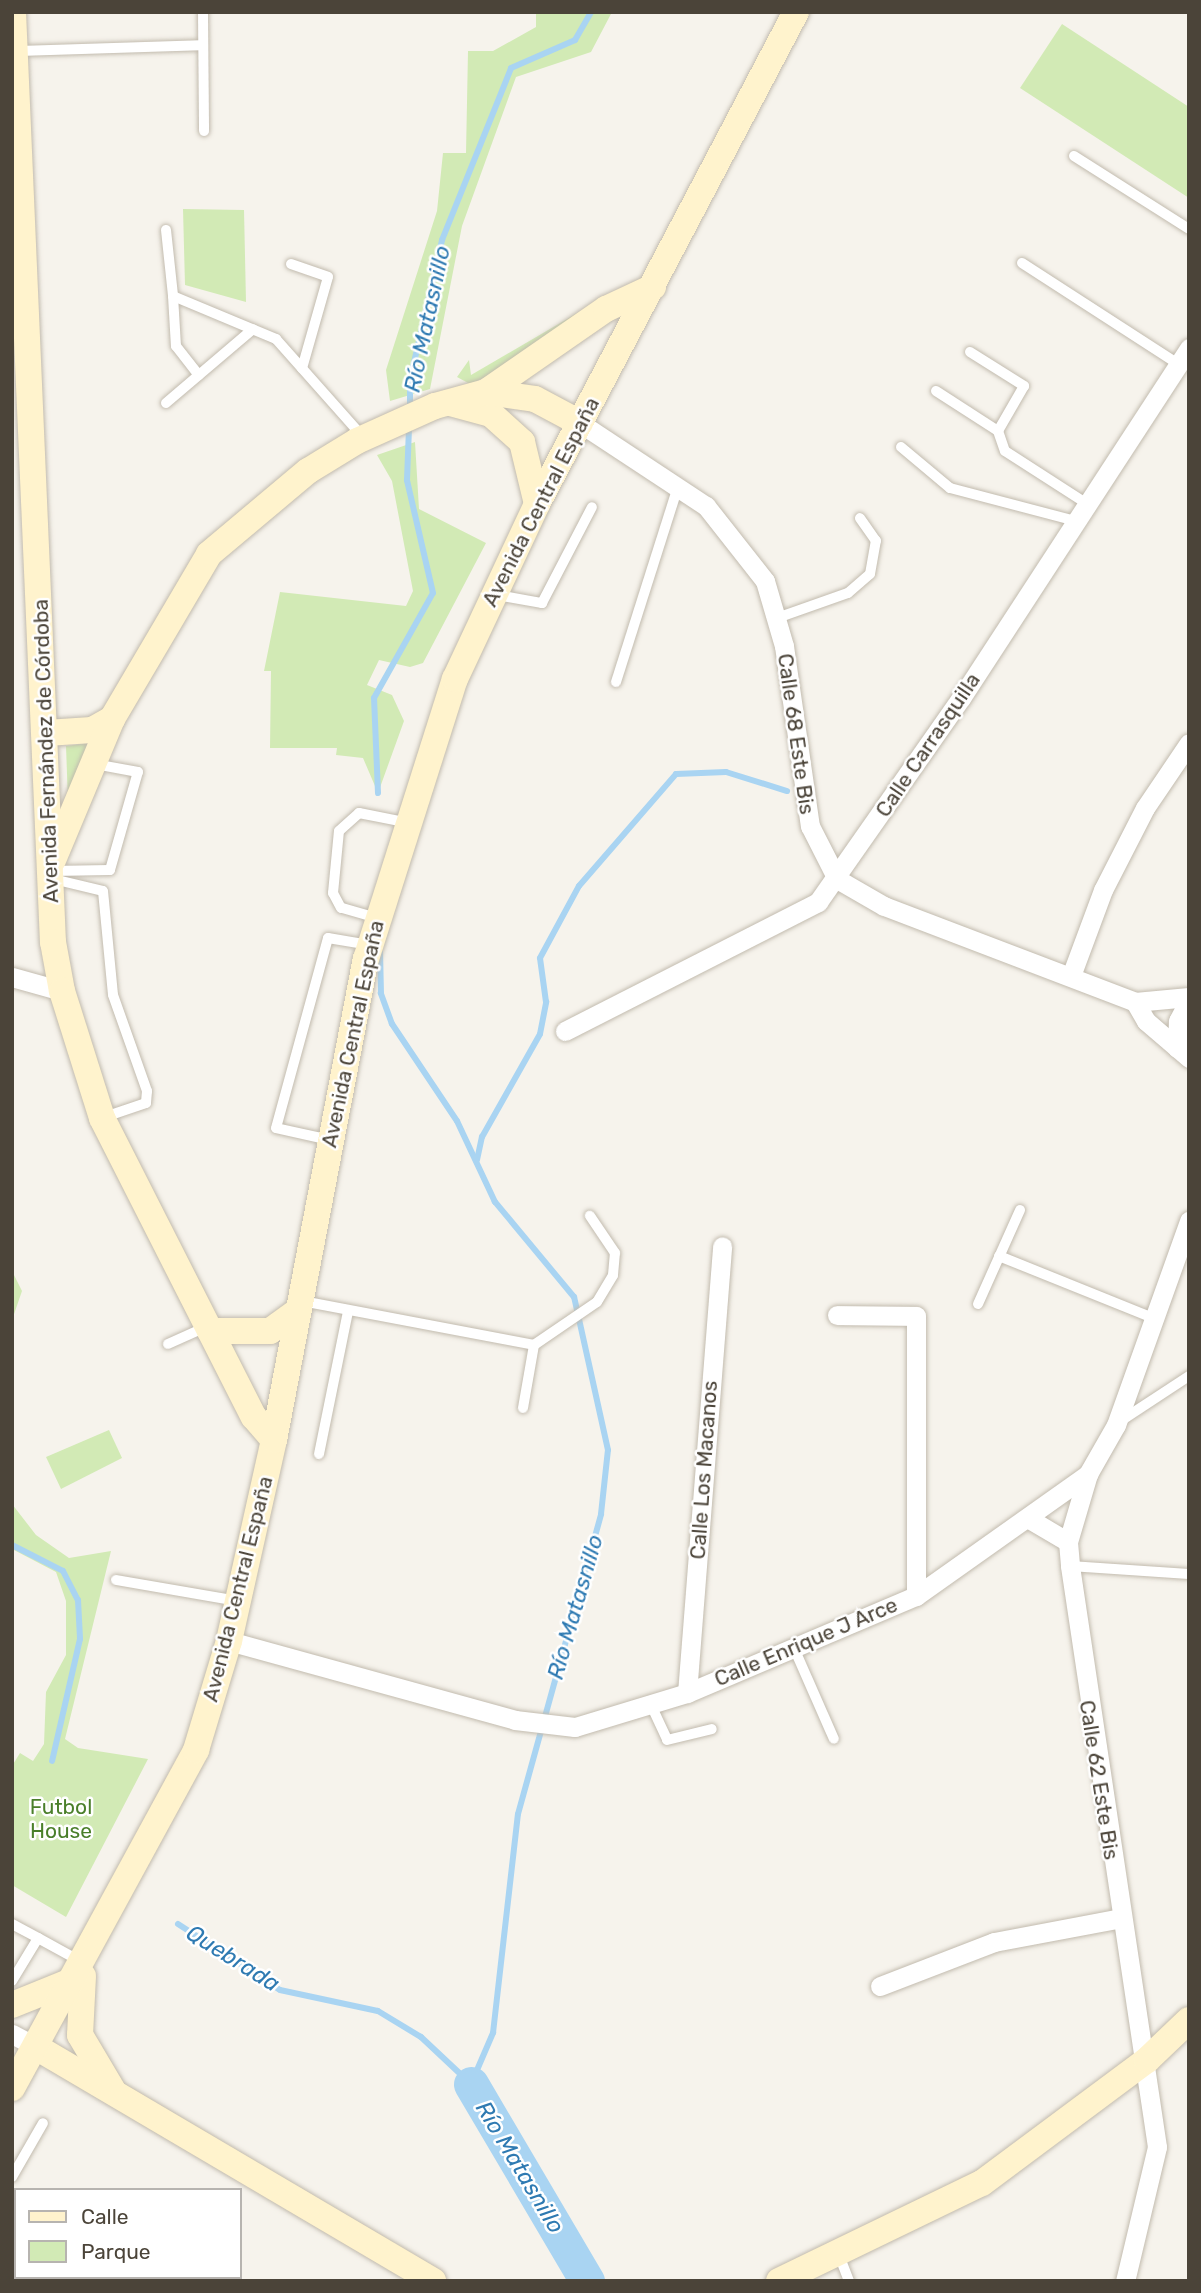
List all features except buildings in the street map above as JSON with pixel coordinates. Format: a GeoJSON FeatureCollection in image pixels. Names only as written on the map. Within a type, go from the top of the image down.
{"type":"FeatureCollection","features":[{"type":"Feature","properties":{"kind":"main road","name":"Avenida Fernández de Córdoba"},"geometry":{"type":"LineString","coordinates":[[13,12],[19,304],[46,733],[51,872],[62,992],[102,1118],[254,1417],[274,1440]]}},
{"type":"Feature","properties":{"kind":"main road","name":"Avenida Central España"},"geometry":{"type":"LineString","coordinates":[[12,2088],[80,1971],[196,1750],[229,1641],[274,1440],[297,1306],[370,945],[405,822],[454,679],[537,504],[796,12]]}},
{"type":"Feature","properties":{"kind":"main road"},"geometry":{"type":"LineString","coordinates":[[51,872],[112,719],[209,554],[308,471],[363,437],[440,404],[486,392],[548,355],[606,309],[653,287]]}},
{"type":"Feature","properties":{"kind":"main road"},"geometry":{"type":"LineString","coordinates":[[486,392],[535,399],[580,423]]}},
{"type":"Feature","properties":{"kind":"main road"},"geometry":{"type":"LineString","coordinates":[[440,404],[491,414],[508,425],[529,456],[537,504]]}},
{"type":"Feature","properties":{"kind":"main road"},"geometry":{"type":"LineString","coordinates":[[46,733],[92,730],[112,719]]}},
{"type":"Feature","properties":{"kind":"main road"},"geometry":{"type":"LineString","coordinates":[[209,1329],[270,1331],[297,1306]]}},
{"type":"Feature","properties":{"kind":"main road"},"geometry":{"type":"LineString","coordinates":[[12,2005],[44,1997],[80,1971]]}},
{"type":"Feature","properties":{"kind":"main road"},"geometry":{"type":"LineString","coordinates":[[80,1971],[80,2035],[117,2096]]}},
{"type":"Feature","properties":{"kind":"main road"},"geometry":{"type":"LineString","coordinates":[[779,2281],[838,2255],[982,2183],[1147,2060],[1189,2020]]}},
{"type":"Feature","properties":{"kind":"main road"},"geometry":{"type":"LineString","coordinates":[[36,2047],[433,2281]]}},
{"type":"Feature","properties":{"kind":"street","name":"Calle Carrasquilla"},"geometry":{"type":"LineString","coordinates":[[565,1031],[818,902],[837,879],[1183,356]]}},
{"type":"Feature","properties":{"kind":"street","name":"Calle 68 Este Bis"},"geometry":{"type":"LineString","coordinates":[[580,423],[679,486],[740,542],[765,582],[777,618],[810,827],[837,879]]}},
{"type":"Feature","properties":{"kind":"street"},"geometry":{"type":"LineString","coordinates":[[1071,976],[1103,890],[1145,808],[1189,743]]}},
{"type":"Feature","properties":{"kind":"street"},"geometry":{"type":"LineString","coordinates":[[837,879],[884,906],[1135,1002],[1183,1053]]}},
{"type":"Feature","properties":{"kind":"street"},"geometry":{"type":"LineString","coordinates":[[12,977],[62,992]]}},
{"type":"Feature","properties":{"kind":"street"},"geometry":{"type":"LineString","coordinates":[[1135,1002],[1189,999],[1178,1021],[1183,1053]]}},
{"type":"Feature","properties":{"kind":"street","name":"Calle Enrique J Arce"},"geometry":{"type":"LineString","coordinates":[[229,1641],[515,1720],[575,1727],[687,1693],[916,1595],[1031,1520],[1088,1474],[1116,1425],[1183,1257],[1189,1221]]}},
{"type":"Feature","properties":{"kind":"street","name":"Calle Los Macanos"},"geometry":{"type":"LineString","coordinates":[[687,1693],[722,1246]]}},
{"type":"Feature","properties":{"kind":"street"},"geometry":{"type":"LineString","coordinates":[[838,1315],[916,1317],[916,1595]]}},
{"type":"Feature","properties":{"kind":"street"},"geometry":{"type":"LineString","coordinates":[[1031,1520],[1068,1542],[1088,1474]]}},
{"type":"Feature","properties":{"kind":"street","name":"Calle 62 Este Bis"},"geometry":{"type":"LineString","coordinates":[[1068,1542],[1121,1918],[1147,2060],[1157,2147],[1125,2281]]}},
{"type":"Feature","properties":{"kind":"street"},"geometry":{"type":"LineString","coordinates":[[880,1986],[994,1942],[1121,1918]]}},
{"type":"Feature","properties":{"kind":"street"},"geometry":{"type":"LineString","coordinates":[[12,2034],[36,2047]]}},
{"type":"Feature","properties":{"kind":"lane"},"geometry":{"type":"LineString","coordinates":[[203,12],[204,131]]}},
{"type":"Feature","properties":{"kind":"lane"},"geometry":{"type":"LineString","coordinates":[[15,51],[203,44]]}},
{"type":"Feature","properties":{"kind":"lane"},"geometry":{"type":"LineString","coordinates":[[1074,156],[1189,229]]}},
{"type":"Feature","properties":{"kind":"lane"},"geometry":{"type":"LineString","coordinates":[[166,230],[176,346],[199,375]]}},
{"type":"Feature","properties":{"kind":"lane"},"geometry":{"type":"LineString","coordinates":[[1022,263],[1183,356]]}},
{"type":"Feature","properties":{"kind":"lane"},"geometry":{"type":"LineString","coordinates":[[291,264],[328,277],[302,368]]}},
{"type":"Feature","properties":{"kind":"lane"},"geometry":{"type":"LineString","coordinates":[[173,296],[276,339],[363,437]]}},
{"type":"Feature","properties":{"kind":"lane"},"geometry":{"type":"LineString","coordinates":[[166,403],[253,329]]}},
{"type":"Feature","properties":{"kind":"lane"},"geometry":{"type":"LineString","coordinates":[[970,352],[1024,386],[998,431]]}},
{"type":"Feature","properties":{"kind":"lane"},"geometry":{"type":"LineString","coordinates":[[936,391],[998,431],[1005,451],[1084,502]]}},
{"type":"Feature","properties":{"kind":"lane"},"geometry":{"type":"LineString","coordinates":[[901,447],[950,488],[1073,520]]}},
{"type":"Feature","properties":{"kind":"lane"},"geometry":{"type":"LineString","coordinates":[[616,682],[679,486]]}},
{"type":"Feature","properties":{"kind":"lane"},"geometry":{"type":"LineString","coordinates":[[493,594],[542,603],[592,507]]}},
{"type":"Feature","properties":{"kind":"lane"},"geometry":{"type":"LineString","coordinates":[[777,618],[848,593],[870,574],[876,541],[860,518]]}},
{"type":"Feature","properties":{"kind":"lane"},"geometry":{"type":"LineString","coordinates":[[51,872],[110,870],[138,772],[94,764]]}},
{"type":"Feature","properties":{"kind":"lane"},"geometry":{"type":"LineString","coordinates":[[377,918],[341,908],[332,893],[339,831],[359,813],[405,822]]}},
{"type":"Feature","properties":{"kind":"lane"},"geometry":{"type":"LineString","coordinates":[[51,872],[103,891],[113,995],[147,1091],[146,1103],[102,1118]]}},
{"type":"Feature","properties":{"kind":"lane"},"geometry":{"type":"LineString","coordinates":[[330,1140],[276,1128],[328,938],[370,945]]}},
{"type":"Feature","properties":{"kind":"lane"},"geometry":{"type":"LineString","coordinates":[[978,1304],[1020,1210]]}},
{"type":"Feature","properties":{"kind":"lane"},"geometry":{"type":"LineString","coordinates":[[297,1306],[348,1311],[534,1345],[551,1336],[597,1302],[613,1275],[615,1253],[590,1216]]}},
{"type":"Feature","properties":{"kind":"lane"},"geometry":{"type":"LineString","coordinates":[[999,1256],[1156,1320]]}},
{"type":"Feature","properties":{"kind":"lane"},"geometry":{"type":"LineString","coordinates":[[319,1454],[348,1311]]}},
{"type":"Feature","properties":{"kind":"lane"},"geometry":{"type":"LineString","coordinates":[[168,1344],[209,1329]]}},
{"type":"Feature","properties":{"kind":"lane"},"geometry":{"type":"LineString","coordinates":[[523,1408],[534,1345]]}},
{"type":"Feature","properties":{"kind":"lane"},"geometry":{"type":"LineString","coordinates":[[1116,1425],[1189,1377]]}},
{"type":"Feature","properties":{"kind":"lane"},"geometry":{"type":"LineString","coordinates":[[1070,1566],[1189,1574]]}},
{"type":"Feature","properties":{"kind":"lane"},"geometry":{"type":"LineString","coordinates":[[116,1580],[238,1601]]}},
{"type":"Feature","properties":{"kind":"lane"},"geometry":{"type":"LineString","coordinates":[[794,1648],[834,1739]]}},
{"type":"Feature","properties":{"kind":"lane"},"geometry":{"type":"LineString","coordinates":[[651,1705],[667,1740],[712,1729]]}},
{"type":"Feature","properties":{"kind":"lane"},"geometry":{"type":"LineString","coordinates":[[12,1924],[38,1938],[80,1971]]}},
{"type":"Feature","properties":{"kind":"lane"},"geometry":{"type":"LineString","coordinates":[[12,1981],[38,1938]]}},
{"type":"Feature","properties":{"kind":"lane"},"geometry":{"type":"LineString","coordinates":[[12,2176],[43,2123]]}},
{"type":"Feature","properties":{"kind":"lane"},"geometry":{"type":"LineString","coordinates":[[838,2255],[849,2281]]}},
{"type":"Feature","properties":{"kind":"green space"},"geometry":{"type":"Polygon","coordinates":[[[536,12],[612,12],[591,52],[516,77],[462,226],[430,389],[390,401],[386,370],[437,211],[443,153],[466,153],[468,51],[493,51],[536,27],[536,12]]]}},
{"type":"Feature","properties":{"kind":"green space"},"geometry":{"type":"Polygon","coordinates":[[[1062,24],[1189,107],[1189,198],[1020,88],[1062,24]]]}},
{"type":"Feature","properties":{"kind":"green space"},"geometry":{"type":"Polygon","coordinates":[[[183,209],[244,210],[246,302],[185,285],[183,209]]]}},
{"type":"Feature","properties":{"kind":"green space"},"geometry":{"type":"Polygon","coordinates":[[[579,312],[587,312],[517,363],[470,384],[457,377],[469,360],[471,375],[579,312]]]}},
{"type":"Feature","properties":{"kind":"green space"},"geometry":{"type":"Polygon","coordinates":[[[415,442],[419,509],[486,543],[423,663],[410,667],[379,660],[367,685],[392,695],[404,721],[378,793],[363,758],[336,755],[337,748],[270,748],[271,671],[264,671],[280,592],[406,606],[413,591],[392,481],[377,455],[415,442]]]}},
{"type":"Feature","properties":{"kind":"green space"},"geometry":{"type":"Polygon","coordinates":[[[89,743],[68,802],[66,746],[89,743]]]}},
{"type":"Feature","properties":{"kind":"green space"},"geometry":{"type":"Polygon","coordinates":[[[12,1271],[22,1291],[12,1320],[12,1271]]]}},
{"type":"Feature","properties":{"kind":"green space"},"geometry":{"type":"Polygon","coordinates":[[[109,1430],[122,1458],[61,1489],[46,1457],[109,1430]]]}},
{"type":"Feature","properties":{"kind":"green space","name":"Futbol House"},"geometry":{"type":"Polygon","coordinates":[[[12,1504],[36,1535],[69,1558],[111,1551],[65,1739],[78,1748],[148,1759],[66,1917],[12,1885],[12,1766],[20,1753],[33,1761],[44,1744],[46,1692],[66,1655],[66,1601],[56,1572],[12,1549],[12,1504]]]}},
{"type":"Feature","properties":{"kind":"waterway","name":"Río Matasnillo"},"geometry":{"type":"LineString","coordinates":[[410,409],[410,380],[442,240],[511,68],[575,40],[591,12]]}},
{"type":"Feature","properties":{"kind":"waterway","name":"Río Matasnillo"},"geometry":{"type":"LineString","coordinates":[[378,793],[374,698],[433,593],[407,480],[409,427]]}},
{"type":"Feature","properties":{"kind":"waterway"},"geometry":{"type":"LineString","coordinates":[[477,1160],[482,1137],[540,1034],[546,1002],[540,958],[579,886],[676,774],[726,772],[787,791]]}},
{"type":"Feature","properties":{"kind":"waterway","name":"Río Matasnillo"},"geometry":{"type":"LineString","coordinates":[[178,1924],[280,1990],[378,2011],[421,2037],[471,2084],[493,2033],[518,1814],[601,1514],[608,1450],[574,1297],[495,1202],[457,1121],[392,1024],[381,993],[380,953]]}},
{"type":"Feature","properties":{"kind":"waterway","name":"Quebrada"},"geometry":{"type":"LineString","coordinates":[[12,1545],[63,1571],[78,1600],[80,1639],[52,1761]]}},
{"type":"Feature","properties":{"kind":"waterway","name":"Río Matasnillo"},"geometry":{"type":"LineString","coordinates":[[471,2084],[587,2281]]}}]}
